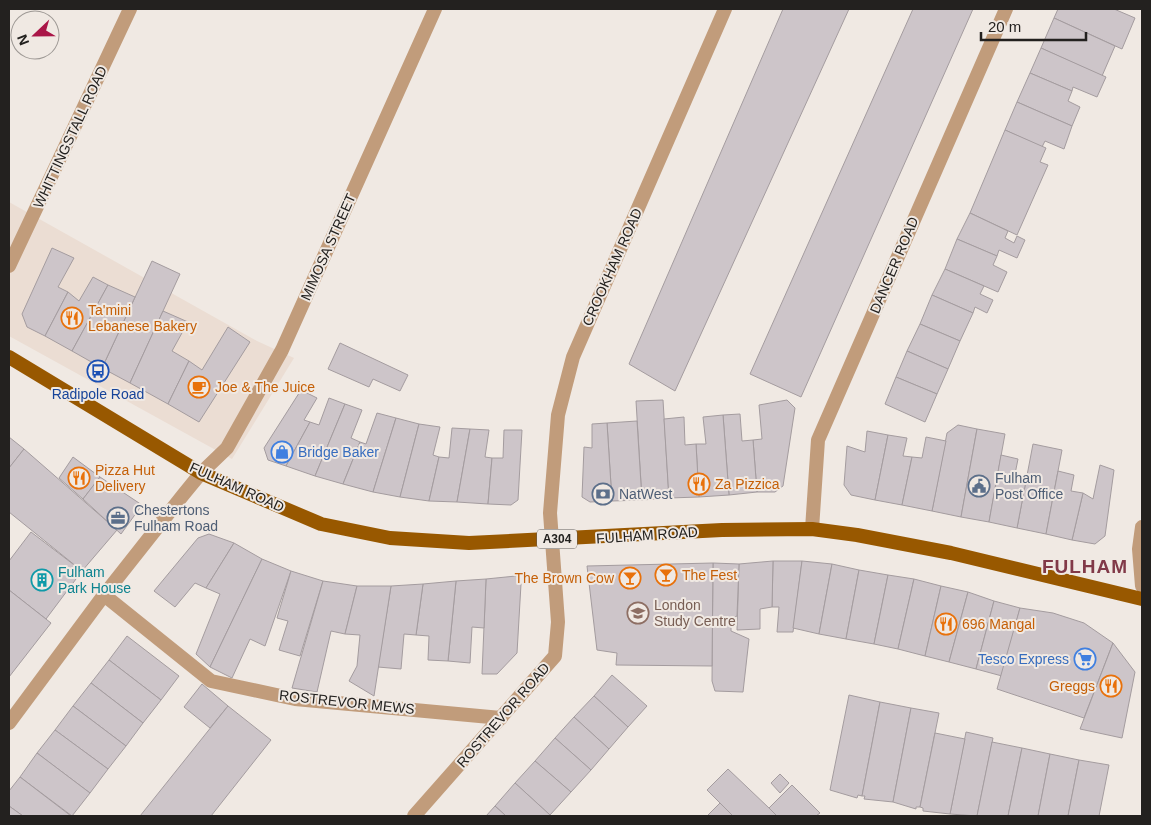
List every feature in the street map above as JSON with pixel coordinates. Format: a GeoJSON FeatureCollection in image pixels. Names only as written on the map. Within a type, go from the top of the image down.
{"type":"FeatureCollection","features":[{"type":"Feature","properties":{"kind":"main road","name":"FULHAM ROAD"},"geometry":{"type":"LineString","coordinates":[[9,357],[201,473],[321,524],[390,538],[469,543],[722,530],[812,529],[857,535],[951,553],[1142,598]]}},
{"type":"Feature","properties":{"kind":"street","name":"WHITTINGSTALL ROAD"},"geometry":{"type":"LineString","coordinates":[[9,266],[130,9]]}},
{"type":"Feature","properties":{"kind":"street","name":"MIMOSA STREET"},"geometry":{"type":"LineString","coordinates":[[9,723],[104,595],[201,473],[227,448],[282,350],[435,9]]}},
{"type":"Feature","properties":{"kind":"street","name":"CROOKHAM ROAD"},"geometry":{"type":"LineString","coordinates":[[552,539],[550,513],[558,415],[573,357],[725,9]]}},
{"type":"Feature","properties":{"kind":"street","name":"DANCER ROAD"},"geometry":{"type":"LineString","coordinates":[[812,529],[818,440],[1006,9]]}},
{"type":"Feature","properties":{"kind":"street"},"geometry":{"type":"LineString","coordinates":[[1142,527],[1139,549],[1142,586]]}},
{"type":"Feature","properties":{"kind":"street","name":"ROSTREVOR ROAD"},"geometry":{"type":"LineString","coordinates":[[414,816],[555,656],[558,622],[552,539]]}},
{"type":"Feature","properties":{"kind":"street","name":"ROSTREVOR MEWS"},"geometry":{"type":"LineString","coordinates":[[104,595],[211,681],[295,699],[501,718]]}},
{"type":"Feature","properties":{"kind":"shaded area"},"geometry":{"type":"Polygon","coordinates":[[[9,202],[257,341],[294,358],[232,459],[9,336],[9,202]]]}},
{"type":"Feature","properties":{"kind":"building"},"geometry":{"type":"Polygon","coordinates":[[[783,9],[849,9],[675,391],[629,364],[783,9]]]}},
{"type":"Feature","properties":{"kind":"building"},"geometry":{"type":"Polygon","coordinates":[[[913,9],[973,9],[801,397],[750,374],[913,9]]]}},
{"type":"Feature","properties":{"kind":"building"},"geometry":{"type":"Polygon","coordinates":[[[1058,9],[1114,9],[1135,18],[1122,49],[1054,18],[1058,9]]]}},
{"type":"Feature","properties":{"kind":"building"},"geometry":{"type":"Polygon","coordinates":[[[1054,18],[1115,46],[1102,76],[1041,48],[1054,18]]]}},
{"type":"Feature","properties":{"kind":"building"},"geometry":{"type":"Polygon","coordinates":[[[1041,48],[1106,77],[1097,97],[1073,87],[1072,91],[1030,73],[1041,48]]]}},
{"type":"Feature","properties":{"kind":"building"},"geometry":{"type":"Polygon","coordinates":[[[1030,73],[1072,91],[1068,101],[1080,107],[1072,126],[1017,102],[1030,73]]]}},
{"type":"Feature","properties":{"kind":"building"},"geometry":{"type":"Polygon","coordinates":[[[1017,102],[1072,126],[1064,149],[1045,141],[1042,147],[1005,130],[1017,102]]]}},
{"type":"Feature","properties":{"kind":"building"},"geometry":{"type":"Polygon","coordinates":[[[1005,130],[1046,148],[1040,162],[1048,165],[1017,235],[970,213],[1005,130]]]}},
{"type":"Feature","properties":{"kind":"building"},"geometry":{"type":"Polygon","coordinates":[[[970,213],[1008,231],[1005,238],[1014,243],[1017,236],[1025,240],[1017,258],[999,250],[997,256],[957,239],[970,213]]]}},
{"type":"Feature","properties":{"kind":"building"},"geometry":{"type":"Polygon","coordinates":[[[957,239],[997,256],[993,265],[1007,272],[998,292],[945,269],[957,239]]]}},
{"type":"Feature","properties":{"kind":"building"},"geometry":{"type":"Polygon","coordinates":[[[52,248],[74,258],[58,287],[68,292],[45,336],[27,327],[22,314],[52,248]]]}},
{"type":"Feature","properties":{"kind":"building"},"geometry":{"type":"Polygon","coordinates":[[[152,261],[180,274],[130,383],[102,368],[152,261]]]}},
{"type":"Feature","properties":{"kind":"building"},"geometry":{"type":"Polygon","coordinates":[[[945,269],[984,286],[980,294],[993,300],[987,313],[975,307],[973,313],[932,295],[945,269]]]}},
{"type":"Feature","properties":{"kind":"building","name":"Ta'mini Lebanese Bakery"},"geometry":{"type":"Polygon","coordinates":[[[93,277],[108,285],[72,351],[45,336],[68,292],[79,301],[93,277]]]}},
{"type":"Feature","properties":{"kind":"building"},"geometry":{"type":"Polygon","coordinates":[[[108,285],[135,297],[102,368],[72,351],[108,285]]]}},
{"type":"Feature","properties":{"kind":"building"},"geometry":{"type":"Polygon","coordinates":[[[932,295],[973,313],[960,341],[920,324],[932,295]]]}},
{"type":"Feature","properties":{"kind":"building"},"geometry":{"type":"Polygon","coordinates":[[[163,311],[188,322],[172,351],[189,361],[168,404],[130,383],[163,311]]]}},
{"type":"Feature","properties":{"kind":"building"},"geometry":{"type":"Polygon","coordinates":[[[920,324],[960,341],[948,369],[907,351],[920,324]]]}},
{"type":"Feature","properties":{"kind":"building","name":"Joe & The Juice"},"geometry":{"type":"Polygon","coordinates":[[[228,327],[250,342],[199,422],[168,404],[189,361],[202,370],[228,327]]]}},
{"type":"Feature","properties":{"kind":"building"},"geometry":{"type":"Polygon","coordinates":[[[340,343],[408,375],[400,391],[373,379],[369,387],[328,369],[340,343]]]}},
{"type":"Feature","properties":{"kind":"building"},"geometry":{"type":"Polygon","coordinates":[[[907,351],[948,369],[937,394],[896,377],[907,351]]]}},
{"type":"Feature","properties":{"kind":"building"},"geometry":{"type":"Polygon","coordinates":[[[896,377],[937,394],[925,422],[885,404],[896,377]]]}},
{"type":"Feature","properties":{"kind":"building"},"geometry":{"type":"Polygon","coordinates":[[[301,390],[317,398],[304,420],[310,422],[286,466],[268,460],[264,448],[301,390]]]}},
{"type":"Feature","properties":{"kind":"building"},"geometry":{"type":"Polygon","coordinates":[[[329,398],[345,404],[315,476],[286,466],[310,422],[319,425],[329,398]]]}},
{"type":"Feature","properties":{"kind":"building"},"geometry":{"type":"Polygon","coordinates":[[[663,400],[669,498],[642,500],[636,401],[663,400]]]}},
{"type":"Feature","properties":{"kind":"building"},"geometry":{"type":"Polygon","coordinates":[[[787,400],[795,408],[783,486],[775,492],[757,492],[753,440],[762,439],[759,405],[787,400]]]}},
{"type":"Feature","properties":{"kind":"building"},"geometry":{"type":"Polygon","coordinates":[[[345,404],[362,410],[351,438],[360,442],[343,484],[315,476],[345,404]]]}},
{"type":"Feature","properties":{"kind":"building"},"geometry":{"type":"Polygon","coordinates":[[[377,413],[396,418],[373,492],[343,484],[360,442],[366,444],[377,413]]]}},
{"type":"Feature","properties":{"kind":"building"},"geometry":{"type":"Polygon","coordinates":[[[740,414],[742,441],[753,440],[757,492],[729,495],[723,415],[740,414]]]}},
{"type":"Feature","properties":{"kind":"building"},"geometry":{"type":"Polygon","coordinates":[[[723,415],[729,495],[699,497],[696,444],[706,444],[703,417],[723,415]]]}},
{"type":"Feature","properties":{"kind":"building"},"geometry":{"type":"Polygon","coordinates":[[[684,417],[685,445],[696,444],[699,497],[669,498],[664,419],[684,417]]]}},
{"type":"Feature","properties":{"kind":"building"},"geometry":{"type":"Polygon","coordinates":[[[396,418],[419,424],[400,497],[373,492],[396,418]]]}},
{"type":"Feature","properties":{"kind":"building"},"geometry":{"type":"Polygon","coordinates":[[[637,421],[642,500],[612,501],[607,423],[637,421]]]}},
{"type":"Feature","properties":{"kind":"building"},"geometry":{"type":"Polygon","coordinates":[[[607,423],[612,501],[590,502],[582,497],[584,447],[592,448],[592,424],[607,423]]]}},
{"type":"Feature","properties":{"kind":"building"},"geometry":{"type":"Polygon","coordinates":[[[419,424],[440,427],[433,455],[439,457],[429,501],[400,497],[419,424]]]}},
{"type":"Feature","properties":{"kind":"building"},"geometry":{"type":"Polygon","coordinates":[[[958,425],[977,429],[961,517],[932,511],[947,433],[958,425]]]}},
{"type":"Feature","properties":{"kind":"building"},"geometry":{"type":"Polygon","coordinates":[[[452,428],[470,429],[457,502],[429,501],[439,457],[449,458],[452,428]]]}},
{"type":"Feature","properties":{"kind":"building"},"geometry":{"type":"Polygon","coordinates":[[[470,429],[489,430],[485,457],[492,458],[488,504],[457,502],[470,429]]]}},
{"type":"Feature","properties":{"kind":"building"},"geometry":{"type":"Polygon","coordinates":[[[977,429],[1005,434],[989,522],[961,517],[977,429]]]}},
{"type":"Feature","properties":{"kind":"building"},"geometry":{"type":"Polygon","coordinates":[[[504,430],[522,430],[518,500],[511,505],[488,504],[492,458],[503,458],[504,430]]]}},
{"type":"Feature","properties":{"kind":"building"},"geometry":{"type":"Polygon","coordinates":[[[867,431],[888,435],[875,500],[851,495],[844,485],[847,446],[865,452],[867,431]]]}},
{"type":"Feature","properties":{"kind":"building"},"geometry":{"type":"Polygon","coordinates":[[[888,435],[907,438],[903,456],[912,457],[902,505],[875,500],[888,435]]]}},
{"type":"Feature","properties":{"kind":"building"},"geometry":{"type":"Polygon","coordinates":[[[9,437],[24,449],[9,468],[9,437]]]}},
{"type":"Feature","properties":{"kind":"building"},"geometry":{"type":"Polygon","coordinates":[[[926,437],[946,441],[932,511],[902,505],[912,457],[922,458],[926,437]]]}},
{"type":"Feature","properties":{"kind":"building"},"geometry":{"type":"Polygon","coordinates":[[[1033,444],[1062,450],[1046,534],[1017,528],[1033,444]]]}},
{"type":"Feature","properties":{"kind":"building"},"geometry":{"type":"Polygon","coordinates":[[[24,449],[117,530],[82,571],[9,512],[9,468],[24,449]]]}},
{"type":"Feature","properties":{"kind":"building"},"geometry":{"type":"Polygon","coordinates":[[[1001,455],[1018,459],[1014,479],[1026,481],[1017,528],[989,522],[1001,455]]]}},
{"type":"Feature","properties":{"kind":"building","name":"Pizza Hut Delivery"},"geometry":{"type":"Polygon","coordinates":[[[73,457],[100,477],[83,499],[59,478],[73,457]]]}},
{"type":"Feature","properties":{"kind":"building"},"geometry":{"type":"Polygon","coordinates":[[[1100,465],[1114,470],[1105,536],[1095,544],[1072,540],[1083,493],[1093,499],[1100,465]]]}},
{"type":"Feature","properties":{"kind":"building"},"geometry":{"type":"Polygon","coordinates":[[[1058,471],[1074,475],[1071,491],[1083,493],[1072,540],[1046,534],[1058,471]]]}},
{"type":"Feature","properties":{"kind":"building","name":"Chestertons Fulham Road"},"geometry":{"type":"Polygon","coordinates":[[[100,477],[142,505],[121,534],[83,499],[100,477]]]}},
{"type":"Feature","properties":{"kind":"building","name":"Fulham Park House"},"geometry":{"type":"Polygon","coordinates":[[[31,532],[82,571],[46,619],[9,590],[9,561],[31,532]]]}},
{"type":"Feature","properties":{"kind":"building"},"geometry":{"type":"Polygon","coordinates":[[[209,534],[234,543],[206,588],[195,583],[175,607],[154,591],[198,538],[209,534]]]}},
{"type":"Feature","properties":{"kind":"building"},"geometry":{"type":"Polygon","coordinates":[[[234,543],[262,559],[210,667],[196,654],[220,594],[206,588],[234,543]]]}},
{"type":"Feature","properties":{"kind":"building"},"geometry":{"type":"Polygon","coordinates":[[[262,559],[291,571],[265,646],[250,639],[232,678],[210,667],[262,559]]]}},
{"type":"Feature","properties":{"kind":"building"},"geometry":{"type":"Polygon","coordinates":[[[773,561],[802,561],[793,632],[777,632],[779,607],[772,607],[773,561]]]}},
{"type":"Feature","properties":{"kind":"building"},"geometry":{"type":"Polygon","coordinates":[[[773,561],[772,607],[760,609],[760,629],[737,630],[739,564],[773,561]]]}},
{"type":"Feature","properties":{"kind":"building"},"geometry":{"type":"Polygon","coordinates":[[[802,561],[832,564],[819,634],[793,628],[802,561]]]}},
{"type":"Feature","properties":{"kind":"building"},"geometry":{"type":"Polygon","coordinates":[[[713,563],[739,564],[737,616],[731,619],[731,631],[749,639],[743,692],[715,691],[712,681],[713,563]]]}},
{"type":"Feature","properties":{"kind":"building"},"geometry":{"type":"Polygon","coordinates":[[[713,563],[712,666],[616,665],[617,653],[597,650],[587,566],[713,563]]]}},
{"type":"Feature","properties":{"kind":"building"},"geometry":{"type":"Polygon","coordinates":[[[832,564],[859,570],[846,639],[819,634],[832,564]]]}},
{"type":"Feature","properties":{"kind":"building"},"geometry":{"type":"Polygon","coordinates":[[[859,570],[888,575],[874,644],[846,639],[859,570]]]}},
{"type":"Feature","properties":{"kind":"building"},"geometry":{"type":"Polygon","coordinates":[[[291,571],[323,581],[300,656],[279,650],[288,621],[277,618],[291,571]]]}},
{"type":"Feature","properties":{"kind":"building"},"geometry":{"type":"Polygon","coordinates":[[[888,575],[914,579],[898,649],[874,644],[888,575]]]}},
{"type":"Feature","properties":{"kind":"building"},"geometry":{"type":"Polygon","coordinates":[[[516,576],[521,584],[517,653],[497,674],[482,674],[486,579],[516,576]]]}},
{"type":"Feature","properties":{"kind":"building"},"geometry":{"type":"Polygon","coordinates":[[[486,579],[484,628],[472,627],[470,663],[448,661],[456,581],[486,579]]]}},
{"type":"Feature","properties":{"kind":"building"},"geometry":{"type":"Polygon","coordinates":[[[914,579],[941,586],[925,656],[898,649],[914,579]]]}},
{"type":"Feature","properties":{"kind":"building"},"geometry":{"type":"Polygon","coordinates":[[[323,581],[357,586],[345,634],[331,631],[317,692],[292,688],[323,581]]]}},
{"type":"Feature","properties":{"kind":"building"},"geometry":{"type":"Polygon","coordinates":[[[456,581],[448,661],[428,660],[429,636],[416,635],[423,584],[456,581]]]}},
{"type":"Feature","properties":{"kind":"building"},"geometry":{"type":"Polygon","coordinates":[[[423,584],[416,635],[404,634],[401,669],[378,667],[391,586],[423,584]]]}},
{"type":"Feature","properties":{"kind":"building"},"geometry":{"type":"Polygon","coordinates":[[[357,586],[391,586],[374,696],[349,681],[357,666],[360,635],[345,634],[357,586]]]}},
{"type":"Feature","properties":{"kind":"building","name":"696 Mangal"},"geometry":{"type":"Polygon","coordinates":[[[941,586],[968,592],[949,662],[925,656],[941,586]]]}},
{"type":"Feature","properties":{"kind":"building"},"geometry":{"type":"Polygon","coordinates":[[[9,590],[51,623],[9,677],[9,590]]]}},
{"type":"Feature","properties":{"kind":"building"},"geometry":{"type":"Polygon","coordinates":[[[968,592],[994,601],[976,669],[949,662],[968,592]]]}},
{"type":"Feature","properties":{"kind":"building"},"geometry":{"type":"Polygon","coordinates":[[[994,601],[1020,608],[1002,676],[976,669],[994,601]]]}},
{"type":"Feature","properties":{"kind":"building"},"geometry":{"type":"Polygon","coordinates":[[[1020,608],[1053,613],[1084,623],[1113,643],[1084,718],[997,689],[1020,608]]]}},
{"type":"Feature","properties":{"kind":"building"},"geometry":{"type":"Polygon","coordinates":[[[127,636],[179,676],[161,700],[109,660],[127,636]]]}},
{"type":"Feature","properties":{"kind":"building"},"geometry":{"type":"Polygon","coordinates":[[[1113,643],[1135,672],[1122,738],[1080,729],[1113,643]]]}},
{"type":"Feature","properties":{"kind":"building"},"geometry":{"type":"Polygon","coordinates":[[[109,660],[161,700],[143,723],[91,683],[109,660]]]}},
{"type":"Feature","properties":{"kind":"building"},"geometry":{"type":"Polygon","coordinates":[[[612,675],[647,706],[628,727],[594,696],[612,675]]]}},
{"type":"Feature","properties":{"kind":"building"},"geometry":{"type":"Polygon","coordinates":[[[91,683],[143,723],[126,746],[73,706],[91,683]]]}},
{"type":"Feature","properties":{"kind":"building"},"geometry":{"type":"Polygon","coordinates":[[[202,684],[228,706],[210,728],[184,707],[202,684]]]}},
{"type":"Feature","properties":{"kind":"building"},"geometry":{"type":"Polygon","coordinates":[[[849,695],[880,702],[862,796],[858,795],[857,798],[830,790],[849,695]]]}},
{"type":"Feature","properties":{"kind":"building"},"geometry":{"type":"Polygon","coordinates":[[[594,696],[628,727],[609,749],[574,717],[594,696]]]}},
{"type":"Feature","properties":{"kind":"building"},"geometry":{"type":"Polygon","coordinates":[[[880,702],[911,708],[893,802],[864,799],[865,796],[862,796],[880,702]]]}},
{"type":"Feature","properties":{"kind":"building"},"geometry":{"type":"Polygon","coordinates":[[[73,706],[126,746],[108,769],[55,730],[73,706]]]}},
{"type":"Feature","properties":{"kind":"building"},"geometry":{"type":"Polygon","coordinates":[[[228,706],[271,740],[211,816],[140,816],[228,706]]]}},
{"type":"Feature","properties":{"kind":"building"},"geometry":{"type":"Polygon","coordinates":[[[911,708],[939,713],[920,807],[916,807],[916,809],[893,802],[911,708]]]}},
{"type":"Feature","properties":{"kind":"building"},"geometry":{"type":"Polygon","coordinates":[[[574,717],[609,749],[591,770],[555,738],[574,717]]]}},
{"type":"Feature","properties":{"kind":"building"},"geometry":{"type":"Polygon","coordinates":[[[55,730],[108,769],[90,793],[37,753],[55,730]]]}},
{"type":"Feature","properties":{"kind":"building"},"geometry":{"type":"Polygon","coordinates":[[[966,732],[993,738],[977,816],[950,814],[966,732]]]}},
{"type":"Feature","properties":{"kind":"building"},"geometry":{"type":"Polygon","coordinates":[[[935,733],[965,739],[950,814],[923,811],[923,808],[920,807],[935,733]]]}},
{"type":"Feature","properties":{"kind":"building"},"geometry":{"type":"Polygon","coordinates":[[[555,738],[591,770],[571,792],[535,761],[555,738]]]}},
{"type":"Feature","properties":{"kind":"building"},"geometry":{"type":"Polygon","coordinates":[[[992,742],[1022,748],[1008,816],[977,816],[992,742]]]}},
{"type":"Feature","properties":{"kind":"building"},"geometry":{"type":"Polygon","coordinates":[[[1022,748],[1050,754],[1038,816],[1008,816],[1022,748]]]}},
{"type":"Feature","properties":{"kind":"building"},"geometry":{"type":"Polygon","coordinates":[[[37,753],[90,793],[72,816],[20,777],[37,753]]]}},
{"type":"Feature","properties":{"kind":"building"},"geometry":{"type":"Polygon","coordinates":[[[1050,754],[1079,760],[1068,816],[1038,816],[1050,754]]]}},
{"type":"Feature","properties":{"kind":"building"},"geometry":{"type":"Polygon","coordinates":[[[1079,760],[1109,765],[1099,816],[1068,816],[1079,760]]]}},
{"type":"Feature","properties":{"kind":"building"},"geometry":{"type":"Polygon","coordinates":[[[535,761],[571,792],[550,815],[515,783],[535,761]]]}},
{"type":"Feature","properties":{"kind":"building"},"geometry":{"type":"Polygon","coordinates":[[[728,769],[777,816],[733,816],[707,790],[728,769]]]}},
{"type":"Feature","properties":{"kind":"building"},"geometry":{"type":"Polygon","coordinates":[[[780,774],[789,783],[780,793],[771,783],[780,774]]]}},
{"type":"Feature","properties":{"kind":"building"},"geometry":{"type":"Polygon","coordinates":[[[20,777],[71,816],[23,816],[9,806],[9,791],[20,777]]]}},
{"type":"Feature","properties":{"kind":"building"},"geometry":{"type":"Polygon","coordinates":[[[515,783],[550,815],[506,816],[495,806],[515,783]]]}},
{"type":"Feature","properties":{"kind":"building"},"geometry":{"type":"Polygon","coordinates":[[[792,785],[820,813],[816,816],[777,816],[769,808],[792,785]]]}},
{"type":"Feature","properties":{"kind":"building"},"geometry":{"type":"Polygon","coordinates":[[[720,803],[733,816],[707,816],[720,803]]]}},
{"type":"Feature","properties":{"kind":"building"},"geometry":{"type":"Polygon","coordinates":[[[9,806],[23,816],[9,816],[9,806]]]}},
{"type":"Feature","properties":{"kind":"building"},"geometry":{"type":"Polygon","coordinates":[[[495,806],[506,816],[486,816],[495,806]]]}},
{"type":"Feature","properties":{"kind":"place","name":"Ta'mini Lebanese Bakery"},"geometry":{"type":"Point","coordinates":[72,318]}},
{"type":"Feature","properties":{"kind":"place","name":"Radipole Road"},"geometry":{"type":"Point","coordinates":[98,371]}},
{"type":"Feature","properties":{"kind":"place","name":"Joe & The Juice"},"geometry":{"type":"Point","coordinates":[199,387]}},
{"type":"Feature","properties":{"kind":"place","name":"Bridge Baker"},"geometry":{"type":"Point","coordinates":[282,452]}},
{"type":"Feature","properties":{"kind":"place","name":"Pizza Hut Delivery"},"geometry":{"type":"Point","coordinates":[79,478]}},
{"type":"Feature","properties":{"kind":"place","name":"Za Pizzica"},"geometry":{"type":"Point","coordinates":[699,484]}},
{"type":"Feature","properties":{"kind":"place","name":"Fulham Post Office"},"geometry":{"type":"Point","coordinates":[979,486]}},
{"type":"Feature","properties":{"kind":"place","name":"NatWest"},"geometry":{"type":"Point","coordinates":[603,494]}},
{"type":"Feature","properties":{"kind":"place","name":"Chestertons Fulham Road"},"geometry":{"type":"Point","coordinates":[118,518]}},
{"type":"Feature","properties":{"kind":"place","name":"The Fest"},"geometry":{"type":"Point","coordinates":[666,575]}},
{"type":"Feature","properties":{"kind":"place","name":"The Brown Cow"},"geometry":{"type":"Point","coordinates":[630,578]}},
{"type":"Feature","properties":{"kind":"place","name":"Fulham Park House"},"geometry":{"type":"Point","coordinates":[42,580]}},
{"type":"Feature","properties":{"kind":"place","name":"London Study Centre"},"geometry":{"type":"Point","coordinates":[638,613]}},
{"type":"Feature","properties":{"kind":"place","name":"696 Mangal"},"geometry":{"type":"Point","coordinates":[946,624]}},
{"type":"Feature","properties":{"kind":"place","name":"Tesco Express"},"geometry":{"type":"Point","coordinates":[1085,659]}},
{"type":"Feature","properties":{"kind":"place","name":"Greggs"},"geometry":{"type":"Point","coordinates":[1111,686]}},
{"type":"Feature","properties":{"kind":"district","name":"FULHAM"},"geometry":{"type":"Point","coordinates":[1085,566]}}]}
